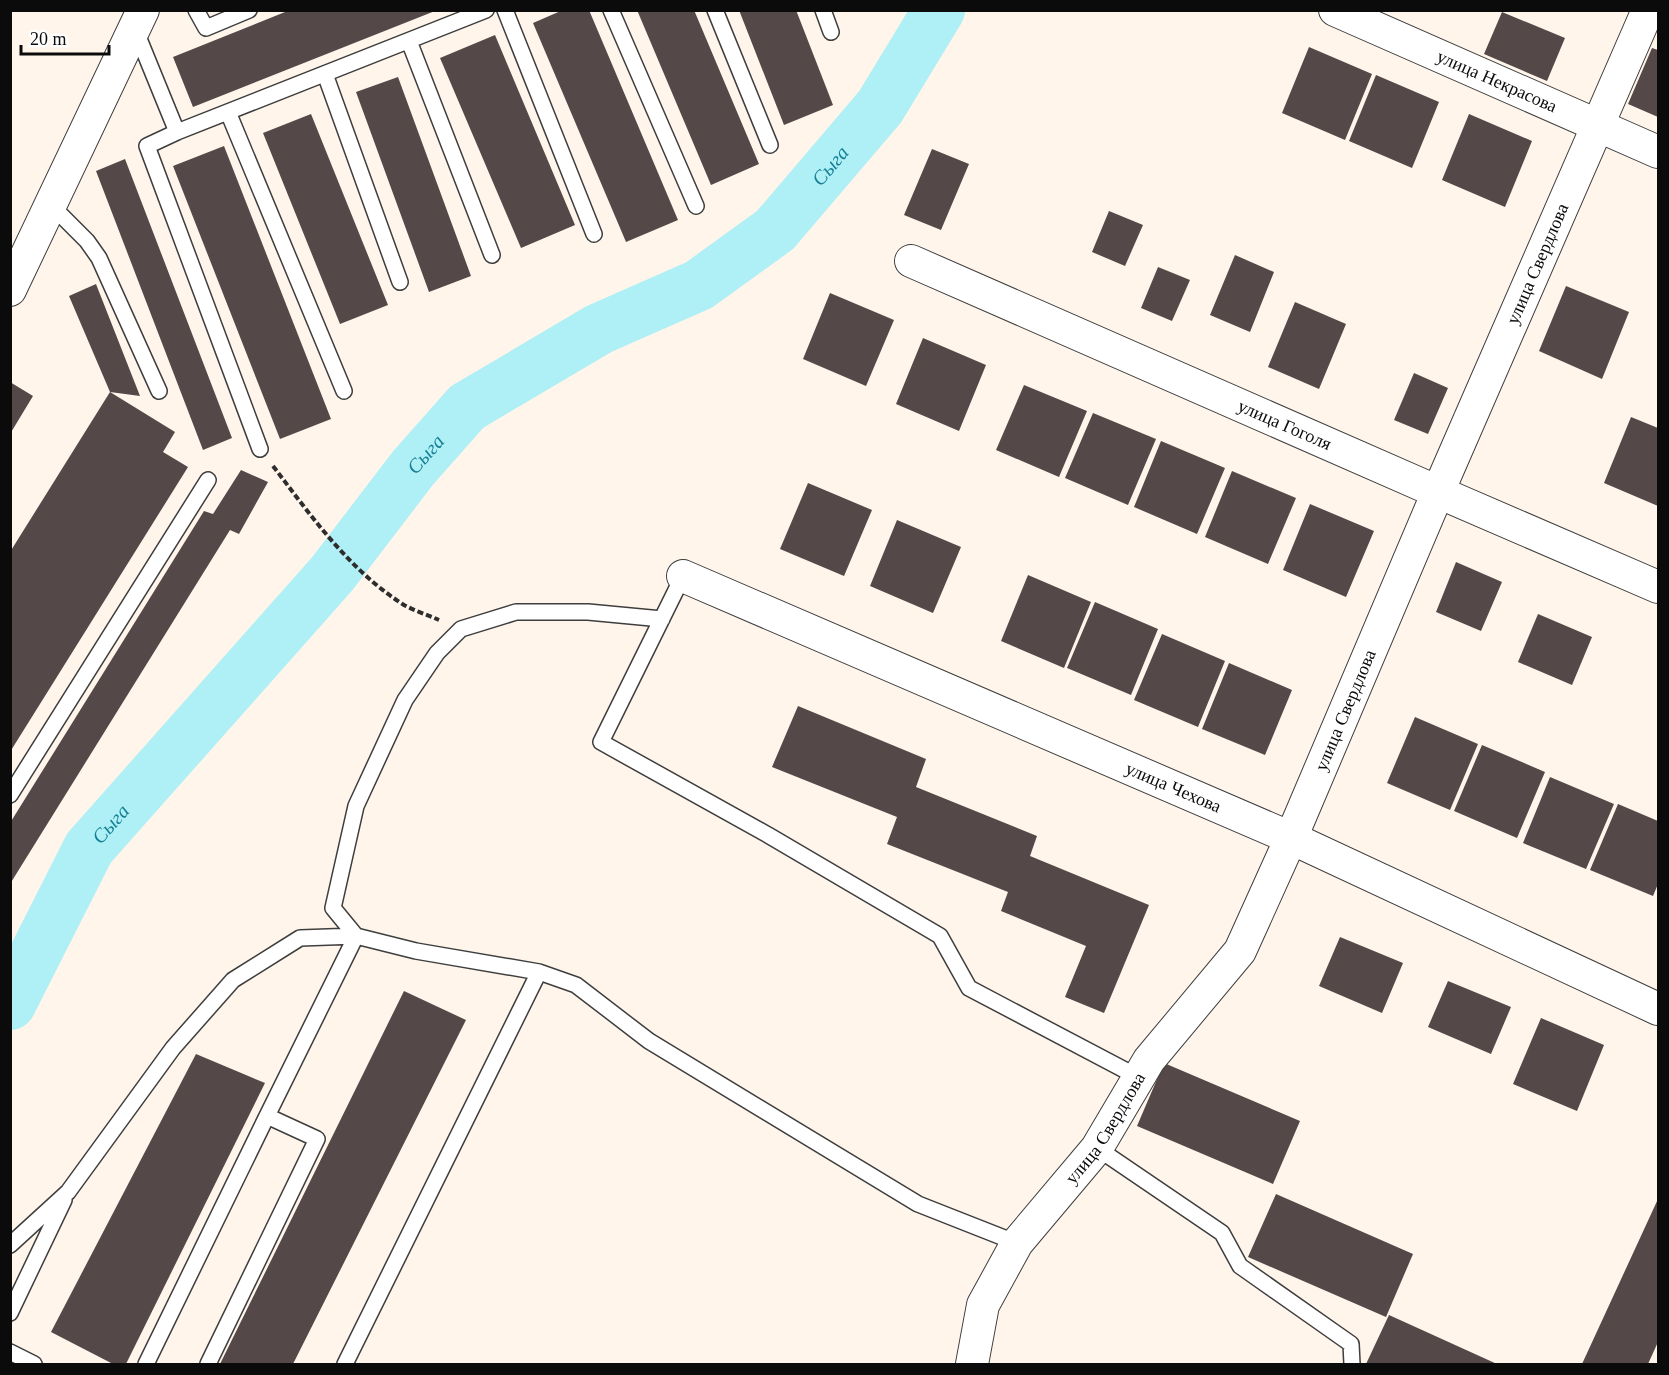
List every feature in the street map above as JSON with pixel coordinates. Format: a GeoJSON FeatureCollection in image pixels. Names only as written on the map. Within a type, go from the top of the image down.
{"type":"FeatureCollection","features":[{"type":"Feature","properties":{"kind":"street","name":"улица Некрасова"},"geometry":{"type":"LineString","coordinates":[[1335,10],[1659,152]]}},
{"type":"Feature","properties":{"kind":"street","name":"улица Свердлова"},"geometry":{"type":"LineString","coordinates":[[972,1365],[982,1305],[1017,1244],[1097,1148],[1149,1060],[1240,951],[1291,838],[1438,492],[1648,10]]}},
{"type":"Feature","properties":{"kind":"street"},"geometry":{"type":"LineString","coordinates":[[10,290],[139,20]]}},
{"type":"Feature","properties":{"kind":"street","name":"улица Гоголя"},"geometry":{"type":"LineString","coordinates":[[911,261],[1659,587]]}},
{"type":"Feature","properties":{"kind":"street","name":"улица Чехова"},"geometry":{"type":"LineString","coordinates":[[683,576],[1291,838],[1659,1008]]}},
{"type":"Feature","properties":{"kind":"lane"},"geometry":{"type":"LineString","coordinates":[[196,10],[206,28],[249,10]]}},
{"type":"Feature","properties":{"kind":"lane"},"geometry":{"type":"LineString","coordinates":[[260,449],[147,146],[177,132],[486,10]]}},
{"type":"Feature","properties":{"kind":"lane"},"geometry":{"type":"LineString","coordinates":[[505,10],[594,234]]}},
{"type":"Feature","properties":{"kind":"lane"},"geometry":{"type":"LineString","coordinates":[[611,10],[696,206]]}},
{"type":"Feature","properties":{"kind":"lane"},"geometry":{"type":"LineString","coordinates":[[715,10],[770,145]]}},
{"type":"Feature","properties":{"kind":"lane"},"geometry":{"type":"LineString","coordinates":[[823,10],[831,32]]}},
{"type":"Feature","properties":{"kind":"lane"},"geometry":{"type":"LineString","coordinates":[[139,20],[177,132]]}},
{"type":"Feature","properties":{"kind":"lane"},"geometry":{"type":"LineString","coordinates":[[409,41],[492,255]]}},
{"type":"Feature","properties":{"kind":"lane"},"geometry":{"type":"LineString","coordinates":[[325,74],[400,282]]}},
{"type":"Feature","properties":{"kind":"lane"},"geometry":{"type":"LineString","coordinates":[[228,112],[344,391]]}},
{"type":"Feature","properties":{"kind":"lane"},"geometry":{"type":"LineString","coordinates":[[51,205],[87,241],[99,258],[159,391]]}},
{"type":"Feature","properties":{"kind":"lane"},"geometry":{"type":"LineString","coordinates":[[10,795],[208,480]]}},
{"type":"Feature","properties":{"kind":"lane"},"geometry":{"type":"LineString","coordinates":[[683,576],[601,742],[768,835],[940,936],[969,988],[1138,1077]]}},
{"type":"Feature","properties":{"kind":"lane"},"geometry":{"type":"LineString","coordinates":[[356,936],[333,908],[356,806],[405,700],[437,653],[461,629],[516,612],[588,612],[662,620]]}},
{"type":"Feature","properties":{"kind":"lane"},"geometry":{"type":"LineString","coordinates":[[147,1365],[356,936]]}},
{"type":"Feature","properties":{"kind":"lane"},"geometry":{"type":"LineString","coordinates":[[10,1313],[68,1192],[173,1048],[233,980],[300,938],[356,936],[416,951],[538,972],[576,985],[649,1041],[918,1204],[1017,1244]]}},
{"type":"Feature","properties":{"kind":"lane"},"geometry":{"type":"LineString","coordinates":[[345,1365],[538,972]]}},
{"type":"Feature","properties":{"kind":"lane"},"geometry":{"type":"LineString","coordinates":[[208,1365],[317,1139],[267,1116]]}},
{"type":"Feature","properties":{"kind":"lane"},"geometry":{"type":"LineString","coordinates":[[1097,1148],[1222,1233],[1240,1266],[1351,1344],[1352,1365]]}},
{"type":"Feature","properties":{"kind":"lane"},"geometry":{"type":"LineString","coordinates":[[10,1245],[68,1192]]}},
{"type":"Feature","properties":{"kind":"lane"},"geometry":{"type":"LineString","coordinates":[[10,1352],[34,1365]]}},
{"type":"Feature","properties":{"kind":"path"},"geometry":{"type":"LineString","coordinates":[[260,449],[331,541],[374,584],[406,606],[461,629]]}},
{"type":"Feature","properties":{"kind":"building"},"geometry":{"type":"Polygon","coordinates":[[[290,10],[435,11],[193,107],[173,57],[290,10]]]}},
{"type":"Feature","properties":{"kind":"building"},"geometry":{"type":"Polygon","coordinates":[[[563,10],[589,10],[678,220],[626,242],[533,23],[563,10]]]}},
{"type":"Feature","properties":{"kind":"building"},"geometry":{"type":"Polygon","coordinates":[[[637,10],[694,10],[759,164],[711,185],[637,10]]]}},
{"type":"Feature","properties":{"kind":"building"},"geometry":{"type":"Polygon","coordinates":[[[739,10],[796,10],[833,105],[784,125],[739,10]]]}},
{"type":"Feature","properties":{"kind":"building"},"geometry":{"type":"Polygon","coordinates":[[[1502,12],[1565,38],[1547,81],[1484,54],[1502,12]]]}},
{"type":"Feature","properties":{"kind":"building"},"geometry":{"type":"Polygon","coordinates":[[[495,35],[575,225],[521,248],[440,58],[495,35]]]}},
{"type":"Feature","properties":{"kind":"building"},"geometry":{"type":"Polygon","coordinates":[[[1309,47],[1372,74],[1345,140],[1282,113],[1309,47]]]}},
{"type":"Feature","properties":{"kind":"building"},"geometry":{"type":"Polygon","coordinates":[[[1652,48],[1658,50],[1658,117],[1628,104],[1652,48]]]}},
{"type":"Feature","properties":{"kind":"building"},"geometry":{"type":"Polygon","coordinates":[[[1376,75],[1439,102],[1412,168],[1349,141],[1376,75]]]}},
{"type":"Feature","properties":{"kind":"building"},"geometry":{"type":"Polygon","coordinates":[[[398,77],[471,276],[429,292],[356,92],[398,77]]]}},
{"type":"Feature","properties":{"kind":"building"},"geometry":{"type":"Polygon","coordinates":[[[311,114],[388,305],[340,324],[263,133],[311,114]]]}},
{"type":"Feature","properties":{"kind":"building"},"geometry":{"type":"Polygon","coordinates":[[[1469,114],[1532,141],[1505,207],[1442,180],[1469,114]]]}},
{"type":"Feature","properties":{"kind":"building"},"geometry":{"type":"Polygon","coordinates":[[[224,146],[331,419],[280,439],[173,166],[224,146]]]}},
{"type":"Feature","properties":{"kind":"building"},"geometry":{"type":"Polygon","coordinates":[[[932,149],[969,164],[941,230],[904,215],[932,149]]]}},
{"type":"Feature","properties":{"kind":"building"},"geometry":{"type":"Polygon","coordinates":[[[125,159],[232,438],[203,450],[96,171],[125,159]]]}},
{"type":"Feature","properties":{"kind":"building"},"geometry":{"type":"Polygon","coordinates":[[[1109,211],[1143,225],[1125,266],[1092,252],[1109,211]]]}},
{"type":"Feature","properties":{"kind":"building"},"geometry":{"type":"Polygon","coordinates":[[[1235,255],[1274,272],[1250,332],[1210,315],[1235,255]]]}},
{"type":"Feature","properties":{"kind":"building"},"geometry":{"type":"Polygon","coordinates":[[[1158,267],[1190,280],[1172,321],[1141,308],[1158,267]]]}},
{"type":"Feature","properties":{"kind":"building"},"geometry":{"type":"Polygon","coordinates":[[[96,284],[140,396],[110,392],[69,296],[96,284]]]}},
{"type":"Feature","properties":{"kind":"building"},"geometry":{"type":"Polygon","coordinates":[[[1566,286],[1629,312],[1602,379],[1539,351],[1566,286]]]}},
{"type":"Feature","properties":{"kind":"building"},"geometry":{"type":"Polygon","coordinates":[[[830,293],[894,320],[866,386],[803,359],[830,293]]]}},
{"type":"Feature","properties":{"kind":"building"},"geometry":{"type":"Polygon","coordinates":[[[1295,302],[1346,324],[1319,389],[1268,367],[1295,302]]]}},
{"type":"Feature","properties":{"kind":"building"},"geometry":{"type":"Polygon","coordinates":[[[923,338],[986,365],[959,431],[896,404],[923,338]]]}},
{"type":"Feature","properties":{"kind":"building"},"geometry":{"type":"Polygon","coordinates":[[[1414,373],[1448,388],[1428,434],[1394,420],[1414,373]]]}},
{"type":"Feature","properties":{"kind":"building"},"geometry":{"type":"Polygon","coordinates":[[[10,382],[33,396],[10,434],[10,382]]]}},
{"type":"Feature","properties":{"kind":"building"},"geometry":{"type":"Polygon","coordinates":[[[1024,385],[1087,411],[1059,477],[996,450],[1024,385]]]}},
{"type":"Feature","properties":{"kind":"building"},"geometry":{"type":"Polygon","coordinates":[[[110,392],[175,432],[163,452],[188,467],[10,752],[10,552],[110,392]]]}},
{"type":"Feature","properties":{"kind":"building"},"geometry":{"type":"Polygon","coordinates":[[[1093,413],[1156,439],[1128,505],[1065,478],[1093,413]]]}},
{"type":"Feature","properties":{"kind":"building"},"geometry":{"type":"Polygon","coordinates":[[[1631,417],[1658,428],[1658,506],[1604,483],[1631,417]]]}},
{"type":"Feature","properties":{"kind":"building"},"geometry":{"type":"Polygon","coordinates":[[[1161,441],[1225,468],[1197,534],[1134,507],[1161,441]]]}},
{"type":"Feature","properties":{"kind":"building"},"geometry":{"type":"Polygon","coordinates":[[[241,470],[268,482],[239,534],[230,530],[10,884],[10,823],[204,511],[213,514],[241,470]]]}},
{"type":"Feature","properties":{"kind":"building"},"geometry":{"type":"Polygon","coordinates":[[[1232,471],[1296,498],[1268,564],[1205,537],[1232,471]]]}},
{"type":"Feature","properties":{"kind":"building"},"geometry":{"type":"Polygon","coordinates":[[[808,483],[872,510],[844,576],[780,549],[808,483]]]}},
{"type":"Feature","properties":{"kind":"building"},"geometry":{"type":"Polygon","coordinates":[[[1310,504],[1374,531],[1346,597],[1283,570],[1310,504]]]}},
{"type":"Feature","properties":{"kind":"building"},"geometry":{"type":"Polygon","coordinates":[[[897,520],[961,547],[933,613],[870,586],[897,520]]]}},
{"type":"Feature","properties":{"kind":"building"},"geometry":{"type":"Polygon","coordinates":[[[1456,562],[1502,582],[1481,631],[1436,612],[1456,562]]]}},
{"type":"Feature","properties":{"kind":"building"},"geometry":{"type":"Polygon","coordinates":[[[1028,575],[1091,602],[1064,668],[1001,641],[1028,575]]]}},
{"type":"Feature","properties":{"kind":"building"},"geometry":{"type":"Polygon","coordinates":[[[1095,602],[1158,629],[1131,695],[1067,668],[1095,602]]]}},
{"type":"Feature","properties":{"kind":"building"},"geometry":{"type":"Polygon","coordinates":[[[1538,614],[1592,637],[1572,685],[1518,662],[1538,614]]]}},
{"type":"Feature","properties":{"kind":"building"},"geometry":{"type":"Polygon","coordinates":[[[1162,634],[1225,661],[1198,727],[1134,700],[1162,634]]]}},
{"type":"Feature","properties":{"kind":"building"},"geometry":{"type":"Polygon","coordinates":[[[1229,663],[1292,690],[1265,755],[1202,729],[1229,663]]]}},
{"type":"Feature","properties":{"kind":"building"},"geometry":{"type":"Polygon","coordinates":[[[798,706],[926,759],[916,787],[1037,836],[1030,856],[1149,905],[1104,1013],[1065,997],[1086,946],[1001,911],[1008,892],[887,844],[897,817],[772,767],[798,706]]]}},
{"type":"Feature","properties":{"kind":"building"},"geometry":{"type":"Polygon","coordinates":[[[1415,717],[1478,744],[1450,810],[1387,783],[1415,717]]]}},
{"type":"Feature","properties":{"kind":"building"},"geometry":{"type":"Polygon","coordinates":[[[1482,745],[1545,772],[1517,838],[1454,811],[1482,745]]]}},
{"type":"Feature","properties":{"kind":"building"},"geometry":{"type":"Polygon","coordinates":[[[1550,777],[1614,804],[1586,869],[1523,843],[1550,777]]]}},
{"type":"Feature","properties":{"kind":"building"},"geometry":{"type":"Polygon","coordinates":[[[1618,804],[1658,821],[1658,884],[1653,896],[1590,870],[1618,804]]]}},
{"type":"Feature","properties":{"kind":"building"},"geometry":{"type":"Polygon","coordinates":[[[1340,937],[1403,963],[1382,1013],[1319,986],[1340,937]]]}},
{"type":"Feature","properties":{"kind":"building"},"geometry":{"type":"Polygon","coordinates":[[[1448,981],[1511,1007],[1491,1054],[1428,1027],[1448,981]]]}},
{"type":"Feature","properties":{"kind":"building"},"geometry":{"type":"Polygon","coordinates":[[[404,991],[466,1020],[293,1364],[220,1364],[404,991]]]}},
{"type":"Feature","properties":{"kind":"building"},"geometry":{"type":"Polygon","coordinates":[[[1541,1018],[1604,1045],[1577,1111],[1513,1084],[1541,1018]]]}},
{"type":"Feature","properties":{"kind":"building"},"geometry":{"type":"Polygon","coordinates":[[[196,1054],[265,1083],[126,1364],[113,1364],[51,1332],[196,1054]]]}},
{"type":"Feature","properties":{"kind":"building"},"geometry":{"type":"Polygon","coordinates":[[[1164,1063],[1300,1121],[1273,1184],[1137,1126],[1164,1063]]]}},
{"type":"Feature","properties":{"kind":"building"},"geometry":{"type":"Polygon","coordinates":[[[1276,1194],[1413,1254],[1386,1317],[1248,1257],[1276,1194]]]}},
{"type":"Feature","properties":{"kind":"building"},"geometry":{"type":"Polygon","coordinates":[[[1658,1199],[1658,1342],[1648,1364],[1582,1364],[1658,1199]]]}},
{"type":"Feature","properties":{"kind":"building"},"geometry":{"type":"Polygon","coordinates":[[[1389,1315],[1497,1364],[1366,1364],[1389,1315]]]}},
{"type":"Feature","properties":{"kind":"waterway","name":"Сыга"},"geometry":{"type":"LineString","coordinates":[[10,1004],[89,848],[332,574],[413,468],[467,407],[599,329],[699,285],[775,230],[880,107],[939,10]]}}]}
